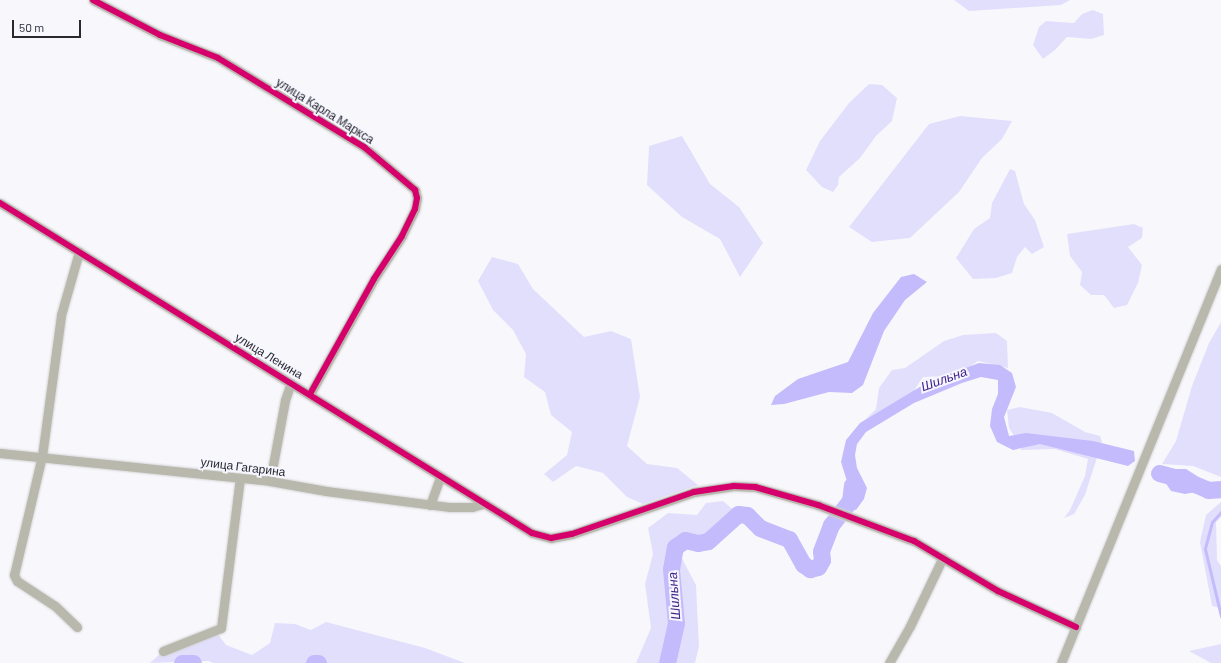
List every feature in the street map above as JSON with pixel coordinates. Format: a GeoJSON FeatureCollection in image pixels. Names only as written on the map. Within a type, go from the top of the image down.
{"type":"FeatureCollection","features":[{"type":"Feature","properties":{"kind":"street","name":"улица Карла Маркса"},"geometry":{"type":"LineString","coordinates":[[93,0],[160,35],[218,58],[364,147],[415,190],[417,198],[415,209],[402,236],[374,279],[310,394]]}},
{"type":"Feature","properties":{"kind":"street","name":"улица Ленина"},"geometry":{"type":"LineString","coordinates":[[0,203],[310,394],[482,504],[542,537],[551,538],[572,534],[633,511],[714,488],[755,487],[818,505],[865,521],[914,541],[998,591],[1076,627]]}},
{"type":"Feature","properties":{"kind":"street"},"geometry":{"type":"LineString","coordinates":[[77,627],[55,606],[17,581],[14,575],[42,456],[62,315],[79,252]]}},
{"type":"Feature","properties":{"kind":"street"},"geometry":{"type":"LineString","coordinates":[[1061,663],[1221,269]]}},
{"type":"Feature","properties":{"kind":"street"},"geometry":{"type":"LineString","coordinates":[[270,481],[285,400],[292,383]]}},
{"type":"Feature","properties":{"kind":"street","name":"улица Гагарина"},"geometry":{"type":"LineString","coordinates":[[0,452],[270,481],[326,491],[430,505],[466,508],[482,504]]}},
{"type":"Feature","properties":{"kind":"street"},"geometry":{"type":"LineString","coordinates":[[430,505],[440,477]]}},
{"type":"Feature","properties":{"kind":"street"},"geometry":{"type":"LineString","coordinates":[[163,651],[221,628],[240,478]]}},
{"type":"Feature","properties":{"kind":"street"},"geometry":{"type":"LineString","coordinates":[[889,663],[910,626],[942,557]]}},
{"type":"Feature","properties":{"kind":"shaded area"},"geometry":{"type":"Polygon","coordinates":[[[954,0],[1070,0],[1061,5],[969,11],[954,0]]]}},
{"type":"Feature","properties":{"kind":"shaded area"},"geometry":{"type":"Polygon","coordinates":[[[1093,10],[1103,14],[1104,35],[1091,39],[1067,37],[1055,50],[1043,59],[1033,45],[1039,27],[1046,21],[1074,23],[1082,14],[1093,10]]]}},
{"type":"Feature","properties":{"kind":"shaded area"},"geometry":{"type":"Polygon","coordinates":[[[869,84],[882,85],[897,98],[892,121],[876,136],[860,158],[839,177],[838,185],[833,192],[822,187],[806,170],[820,141],[849,103],[869,84]]]}},
{"type":"Feature","properties":{"kind":"shaded area"},"geometry":{"type":"Polygon","coordinates":[[[960,116],[1012,121],[1002,139],[982,158],[959,192],[910,238],[872,242],[849,227],[929,124],[960,116]]]}},
{"type":"Feature","properties":{"kind":"shaded area"},"geometry":{"type":"Polygon","coordinates":[[[682,136],[710,184],[739,207],[763,243],[740,277],[720,239],[682,217],[647,185],[649,146],[682,136]]]}},
{"type":"Feature","properties":{"kind":"shaded area"},"geometry":{"type":"Polygon","coordinates":[[[1010,169],[1015,171],[1024,204],[1035,220],[1044,247],[1032,254],[1025,247],[1017,257],[1012,273],[996,278],[973,279],[956,258],[974,229],[990,218],[992,203],[1010,169]]]}},
{"type":"Feature","properties":{"kind":"shaded area"},"geometry":{"type":"Polygon","coordinates":[[[1134,224],[1143,228],[1142,238],[1128,247],[1142,265],[1138,283],[1127,305],[1114,308],[1104,295],[1091,295],[1080,285],[1082,272],[1070,256],[1067,234],[1134,224]]]}},
{"type":"Feature","properties":{"kind":"shaded area"},"geometry":{"type":"Polygon","coordinates":[[[492,257],[518,264],[533,289],[584,337],[611,331],[631,339],[640,397],[627,446],[647,464],[677,468],[698,485],[643,504],[627,497],[603,473],[576,466],[553,482],[544,474],[567,455],[572,432],[551,415],[545,392],[524,377],[526,354],[513,330],[493,310],[478,281],[492,257]]]}},
{"type":"Feature","properties":{"kind":"shaded area"},"geometry":{"type":"Polygon","coordinates":[[[1221,322],[1221,477],[1193,466],[1162,464],[1176,441],[1192,386],[1209,343],[1221,322]]]}},
{"type":"Feature","properties":{"kind":"shaded area"},"geometry":{"type":"Polygon","coordinates":[[[996,333],[1007,341],[1008,368],[978,361],[956,376],[923,377],[906,403],[860,431],[865,420],[876,409],[879,388],[892,370],[905,368],[944,341],[963,335],[996,333]]]}},
{"type":"Feature","properties":{"kind":"shaded area"},"geometry":{"type":"Polygon","coordinates":[[[1020,407],[1052,413],[1085,432],[1100,436],[1102,442],[1085,495],[1074,514],[1064,518],[1070,510],[1085,476],[1088,459],[1055,449],[1020,450],[1028,442],[1015,437],[1009,428],[1007,410],[1020,407]]]}},
{"type":"Feature","properties":{"kind":"shaded area"},"geometry":{"type":"Polygon","coordinates":[[[723,501],[738,514],[708,541],[698,543],[685,540],[676,547],[696,585],[699,646],[695,663],[636,663],[651,628],[645,584],[653,554],[648,528],[668,513],[697,515],[706,503],[723,501]]]}},
{"type":"Feature","properties":{"kind":"shaded area"},"geometry":{"type":"Polygon","coordinates":[[[1221,502],[1221,517],[1216,522],[1217,560],[1221,566],[1221,608],[1212,606],[1200,542],[1206,515],[1221,502]]]}},
{"type":"Feature","properties":{"kind":"shaded area"},"geometry":{"type":"Polygon","coordinates":[[[326,622],[425,648],[465,663],[213,663],[209,661],[150,663],[163,651],[217,633],[226,645],[252,655],[270,643],[275,623],[295,624],[311,630],[326,622]]]}},
{"type":"Feature","properties":{"kind":"shaded area"},"geometry":{"type":"Polygon","coordinates":[[[1221,644],[1221,663],[1211,663],[1189,651],[1221,644]]]}},
{"type":"Feature","properties":{"kind":"water"},"geometry":{"type":"Polygon","coordinates":[[[914,274],[927,282],[905,300],[884,331],[863,385],[852,393],[829,392],[784,404],[771,405],[775,396],[798,379],[848,362],[873,313],[901,277],[914,274]]]}},
{"type":"Feature","properties":{"kind":"water"},"geometry":{"type":"Polygon","coordinates":[[[979,363],[1000,365],[1012,373],[1016,387],[1004,417],[1009,436],[1026,433],[1093,441],[1134,451],[1135,461],[1128,466],[1040,444],[1013,450],[997,442],[990,426],[992,409],[998,394],[998,380],[981,377],[962,383],[914,403],[866,432],[857,444],[855,455],[857,468],[867,488],[864,499],[856,510],[844,506],[851,494],[841,462],[846,440],[860,423],[928,382],[979,363]]]}},
{"type":"Feature","properties":{"kind":"water"},"geometry":{"type":"Polygon","coordinates":[[[1167,469],[1186,469],[1197,476],[1207,490],[1185,494],[1171,491],[1163,479],[1167,469]]]}},
{"type":"Feature","properties":{"kind":"waterway","name":"Шильна"},"geometry":{"type":"LineString","coordinates":[[1159,473],[1185,480],[1208,490],[1221,489]]}},
{"type":"Feature","properties":{"kind":"waterway","name":"Шильна"},"geometry":{"type":"LineString","coordinates":[[667,663],[676,623],[671,569],[675,547],[685,540],[698,543],[708,541],[738,514],[747,515],[760,528],[789,539],[803,564],[810,569],[818,567],[822,560],[821,551],[831,525],[850,501],[852,485]]}},
{"type":"Feature","properties":{"kind":"waterway"},"geometry":{"type":"LineString","coordinates":[[1221,512],[1212,522],[1205,549],[1221,616]]}},
{"type":"Feature","properties":{"kind":"waterway","name":"Шильна"},"geometry":{"type":"LineString","coordinates":[[182,663],[193,663]]}},
{"type":"Feature","properties":{"kind":"cycle path"},"geometry":{"type":"LineString","coordinates":[[93,0],[160,35],[218,58],[364,147],[415,190],[417,198],[415,209],[402,236],[374,279],[310,394]]}},
{"type":"Feature","properties":{"kind":"cycle path"},"geometry":{"type":"LineString","coordinates":[[0,203],[532,533],[551,538],[572,534],[694,492],[734,486],[755,487],[818,505],[914,541],[998,591],[1076,627]]}}]}
